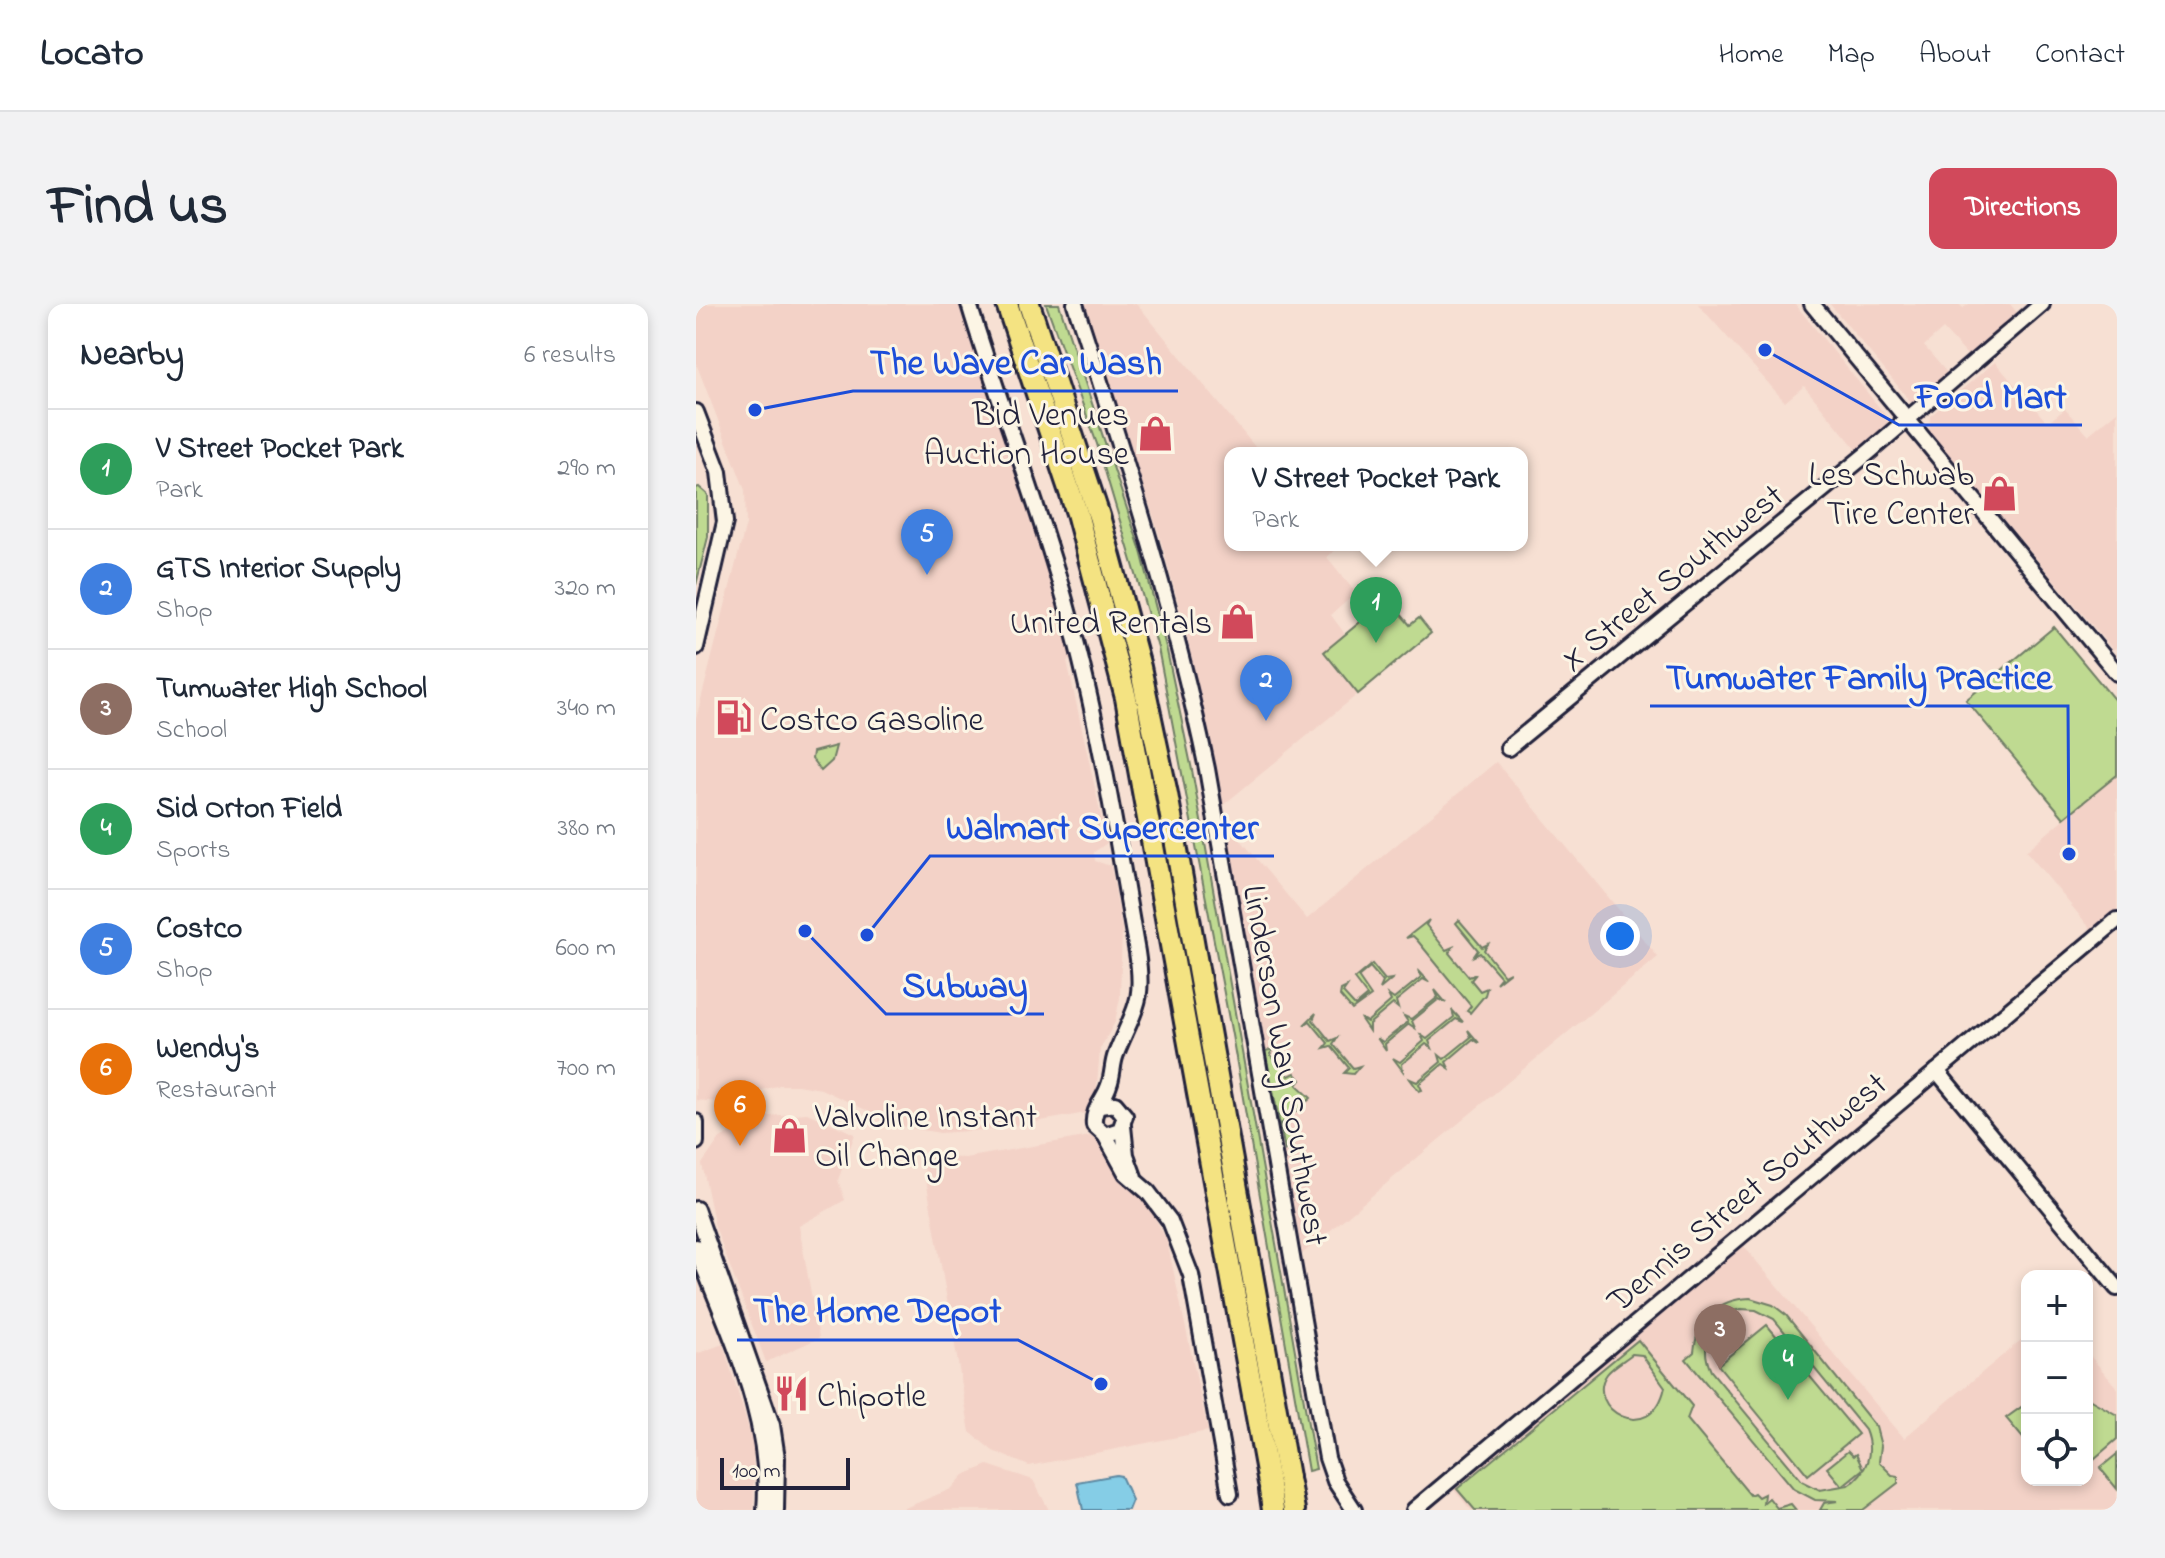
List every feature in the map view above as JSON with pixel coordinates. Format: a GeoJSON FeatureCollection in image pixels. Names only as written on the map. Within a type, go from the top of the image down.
{"type":"FeatureCollection","features":[{"type":"Feature","properties":{"kind":"highway"},"geometry":{"type":"LineString","coordinates":[[999,304],[1048,428]]}},
{"type":"Feature","properties":{"kind":"highway"},"geometry":{"type":"LineString","coordinates":[[1007,304],[1105,612],[1139,762],[1278,1488],[1294,1510]]}},
{"type":"Feature","properties":{"kind":"highway"},"geometry":{"type":"LineString","coordinates":[[1029,304],[1099,516],[1140,667],[1167,794],[1278,1488]]}},
{"type":"Feature","properties":{"kind":"highway"},"geometry":{"type":"LineString","coordinates":[[1037,304],[1049,363]]}},
{"type":"Feature","properties":{"kind":"street"},"geometry":{"type":"LineString","coordinates":[[969,304],[1060,581],[1104,765],[1141,975],[1137,1008],[1116,1053],[1110,1083],[1093,1114],[1094,1125],[1105,1135],[1120,1166],[1134,1177],[1170,1221],[1188,1263],[1230,1494]]}},
{"type":"Feature","properties":{"kind":"street","name":"Linderson Way Southwest"},"geometry":{"type":"LineString","coordinates":[[1075,304],[1144,514],[1183,658],[1207,769],[1327,1458],[1335,1481],[1354,1510]]}},
{"type":"Feature","properties":{"kind":"street"},"geometry":{"type":"LineString","coordinates":[[1812,304],[2117,673]]}},
{"type":"Feature","properties":{"kind":"street","name":"X Street Southwest"},"geometry":{"type":"LineString","coordinates":[[1508,748],[1908,420],[2042,304]]}},
{"type":"Feature","properties":{"kind":"street"},"geometry":{"type":"LineString","coordinates":[[696,412],[719,472],[725,522],[696,647]]}},
{"type":"Feature","properties":{"kind":"street","name":"Dennis Street Southwest"},"geometry":{"type":"LineString","coordinates":[[1414,1510],[2117,920]]}},
{"type":"Feature","properties":{"kind":"street"},"geometry":{"type":"LineString","coordinates":[[1937,1071],[2117,1288]]}},
{"type":"Feature","properties":{"kind":"street"},"geometry":{"type":"LineString","coordinates":[[1110,1083],[1125,1116],[1126,1155],[1134,1177]]}},
{"type":"Feature","properties":{"kind":"street"},"geometry":{"type":"LineString","coordinates":[[1100,1106],[1110,1103],[1120,1107]]}},
{"type":"Feature","properties":{"kind":"street"},"geometry":{"type":"LineString","coordinates":[[696,1122],[696,1142]]}},
{"type":"Feature","properties":{"kind":"street"},"geometry":{"type":"LineString","coordinates":[[1105,1135],[1116,1134],[1123,1126]]}},
{"type":"Feature","properties":{"kind":"street"},"geometry":{"type":"LineString","coordinates":[[696,1209],[772,1425],[777,1458],[776,1510]]}},
{"type":"Feature","properties":{"kind":"street"},"geometry":{"type":"LineString","coordinates":[[696,1247],[758,1415],[765,1453],[765,1510]]}},
{"type":"Feature","properties":{"kind":"shaded area"},"geometry":{"type":"Polygon","coordinates":[[[696,304],[962,304],[1033,518],[1072,659],[1067,661],[1107,843],[1094,852],[1095,861],[1111,866],[1122,929],[1120,998],[1115,1022],[1100,1049],[1095,1108],[1086,1113],[996,1129],[940,1133],[900,1126],[821,1089],[797,1085],[780,1085],[718,1102],[696,1100],[696,719],[746,524],[745,490],[696,363],[696,304]]]}},
{"type":"Feature","properties":{"kind":"shaded area"},"geometry":{"type":"Polygon","coordinates":[[[1084,304],[1137,304],[1255,447],[1224,447],[1224,551],[1334,551],[1327,557],[1356,593],[1331,615],[1345,634],[1324,652],[1358,694],[1222,806],[1185,627],[1159,534],[1084,304]]]}},
{"type":"Feature","properties":{"kind":"shaded area"},"geometry":{"type":"Polygon","coordinates":[[[1698,304],[1795,304],[1883,412],[1888,420],[1886,426],[1857,450],[1804,386],[1785,402],[1698,304]]]}},
{"type":"Feature","properties":{"kind":"shaded area"},"geometry":{"type":"Polygon","coordinates":[[[1830,304],[1959,304],[1963,308],[1969,304],[2010,304],[2018,314],[1968,356],[1943,329],[1924,346],[1948,374],[1911,402],[1830,304]]]}},
{"type":"Feature","properties":{"kind":"shaded area"},"geometry":{"type":"Polygon","coordinates":[[[1995,362],[2045,420],[2050,421],[2065,409],[2088,435],[2117,411],[2117,646],[2113,650],[1929,431],[1930,416],[1995,362]]]}},
{"type":"Feature","properties":{"kind":"shaded area"},"geometry":{"type":"Polygon","coordinates":[[[1496,762],[1658,957],[1302,1254],[1225,821],[1307,919],[1496,762]]]}},
{"type":"Feature","properties":{"kind":"shaded area"},"geometry":{"type":"Polygon","coordinates":[[[2117,775],[2117,915],[2095,934],[2026,851],[2117,775]]]}},
{"type":"Feature","properties":{"kind":"shaded area"},"geometry":{"type":"Polygon","coordinates":[[[807,1113],[855,1134],[838,1180],[845,1200],[799,1226],[819,1338],[766,1362],[715,1227],[702,1164],[720,1138],[768,1116],[807,1113]]]}},
{"type":"Feature","properties":{"kind":"shaded area"},"geometry":{"type":"Polygon","coordinates":[[[1090,1136],[1101,1143],[1118,1174],[1150,1208],[1167,1241],[1208,1431],[1029,1466],[993,1451],[970,1432],[922,1156],[965,1158],[1090,1136]]]}},
{"type":"Feature","properties":{"kind":"shaded area"},"geometry":{"type":"Polygon","coordinates":[[[1742,1244],[1904,1438],[2021,1340],[2021,1486],[2093,1486],[2093,1359],[2117,1388],[2117,1510],[1471,1510],[1452,1488],[1742,1244]]]}},
{"type":"Feature","properties":{"kind":"shaded area"},"geometry":{"type":"Polygon","coordinates":[[[723,1344],[753,1442],[754,1510],[696,1510],[696,1354],[723,1344]]]}},
{"type":"Feature","properties":{"kind":"shaded area"},"geometry":{"type":"Polygon","coordinates":[[[988,1465],[1033,1480],[1049,1510],[900,1510],[951,1489],[964,1475],[988,1465]]]}},
{"type":"Feature","properties":{"kind":"green space"},"geometry":{"type":"Polygon","coordinates":[[[1046,304],[1059,304],[1141,551],[1167,651],[1192,770],[1316,1469],[1308,1471],[1232,1035],[1158,648],[1097,444],[1046,304]]]}},
{"type":"Feature","properties":{"kind":"green space"},"geometry":{"type":"Polygon","coordinates":[[[696,488],[708,495],[708,537],[696,585],[696,488]]]}},
{"type":"Feature","properties":{"kind":"green space"},"geometry":{"type":"Polygon","coordinates":[[[1388,599],[1410,625],[1419,618],[1431,633],[1358,694],[1324,652],[1388,599]]]}},
{"type":"Feature","properties":{"kind":"green space"},"geometry":{"type":"Polygon","coordinates":[[[2054,627],[2117,703],[2117,775],[2064,818],[1966,700],[2054,627]]]}},
{"type":"Feature","properties":{"kind":"green space"},"geometry":{"type":"Polygon","coordinates":[[[836,746],[832,761],[821,771],[812,759],[813,752],[836,746]]]}},
{"type":"Feature","properties":{"kind":"green space"},"geometry":{"type":"Polygon","coordinates":[[[1429,920],[1426,925],[1446,950],[1453,947],[1449,953],[1469,977],[1476,974],[1471,980],[1480,991],[1487,988],[1470,1013],[1467,1011],[1471,1006],[1417,940],[1413,936],[1406,938],[1429,920]]]}},
{"type":"Feature","properties":{"kind":"green space"},"geometry":{"type":"Polygon","coordinates":[[[1459,920],[1482,947],[1488,944],[1484,950],[1504,975],[1510,972],[1496,983],[1501,977],[1480,953],[1474,956],[1478,950],[1456,923],[1459,920]]]}},
{"type":"Feature","properties":{"kind":"green space"},"geometry":{"type":"Polygon","coordinates":[[[1372,964],[1385,980],[1392,979],[1380,989],[1383,982],[1370,967],[1358,977],[1371,996],[1352,1010],[1340,996],[1341,990],[1347,987],[1343,993],[1355,1006],[1367,996],[1354,979],[1372,964]]]}},
{"type":"Feature","properties":{"kind":"green space"},"geometry":{"type":"Polygon","coordinates":[[[1418,970],[1429,982],[1423,979],[1396,1001],[1398,1008],[1393,1004],[1369,1024],[1369,1031],[1360,1018],[1367,1022],[1391,1001],[1388,995],[1394,999],[1421,977],[1418,970]]]}},
{"type":"Feature","properties":{"kind":"green space"},"geometry":{"type":"Polygon","coordinates":[[[1435,990],[1446,1003],[1439,999],[1412,1021],[1415,1028],[1409,1024],[1385,1044],[1386,1051],[1377,1038],[1383,1042],[1408,1022],[1404,1016],[1411,1019],[1438,997],[1435,990]]]}},
{"type":"Feature","properties":{"kind":"green space"},"geometry":{"type":"Polygon","coordinates":[[[1452,1010],[1463,1022],[1456,1019],[1429,1041],[1432,1048],[1426,1044],[1402,1064],[1403,1071],[1393,1058],[1400,1062],[1424,1041],[1421,1035],[1427,1039],[1454,1017],[1452,1010]]]}},
{"type":"Feature","properties":{"kind":"green space"},"geometry":{"type":"Polygon","coordinates":[[[1316,1013],[1313,1020],[1330,1041],[1337,1038],[1333,1044],[1353,1068],[1360,1066],[1353,1074],[1344,1073],[1349,1068],[1331,1046],[1324,1048],[1328,1043],[1310,1021],[1304,1025],[1316,1013]]]}},
{"type":"Feature","properties":{"kind":"green space"},"geometry":{"type":"Polygon","coordinates":[[[1468,1030],[1479,1043],[1473,1039],[1446,1062],[1449,1068],[1443,1064],[1419,1084],[1422,1090],[1419,1091],[1410,1079],[1417,1082],[1441,1062],[1439,1055],[1444,1059],[1471,1037],[1468,1030]]]}},
{"type":"Feature","properties":{"kind":"green space"},"geometry":{"type":"Polygon","coordinates":[[[1274,1049],[1270,1054],[1289,1076],[1295,1073],[1301,1080],[1297,1085],[1311,1098],[1281,1124],[1284,1132],[1295,1141],[1285,1150],[1265,1051],[1274,1049]]]}},
{"type":"Feature","properties":{"kind":"green space"},"geometry":{"type":"Polygon","coordinates":[[[1750,1298],[1773,1305],[1786,1315],[1876,1427],[1881,1446],[1879,1462],[1892,1475],[1898,1476],[1898,1483],[1863,1510],[1820,1510],[1824,1503],[1838,1501],[1815,1500],[1794,1489],[1686,1359],[1694,1352],[1700,1330],[1711,1313],[1739,1299],[1750,1298]],[[1741,1309],[1715,1325],[1710,1332],[1706,1351],[1711,1371],[1802,1481],[1820,1490],[1848,1485],[1865,1468],[1869,1446],[1865,1430],[1774,1319],[1756,1310],[1741,1309]]]}},
{"type":"Feature","properties":{"kind":"green space"},"geometry":{"type":"Polygon","coordinates":[[[1767,1325],[1858,1434],[1808,1475],[1718,1365],[1767,1325]]]}},
{"type":"Feature","properties":{"kind":"green space"},"geometry":{"type":"Polygon","coordinates":[[[1638,1340],[1692,1406],[1687,1419],[1750,1495],[1754,1493],[1758,1497],[1764,1494],[1763,1503],[1769,1498],[1777,1508],[1791,1504],[1796,1510],[1475,1510],[1457,1489],[1638,1340]],[[1632,1354],[1616,1366],[1607,1374],[1602,1387],[1604,1399],[1611,1409],[1634,1419],[1647,1416],[1658,1406],[1665,1387],[1642,1355],[1632,1354]]]}},
{"type":"Feature","properties":{"kind":"green space"},"geometry":{"type":"Polygon","coordinates":[[[2093,1401],[2117,1415],[2117,1439],[2093,1460],[2093,1401]]]}},
{"type":"Feature","properties":{"kind":"green space"},"geometry":{"type":"Polygon","coordinates":[[[2021,1407],[2021,1436],[2006,1418],[2021,1407]]]}},
{"type":"Feature","properties":{"kind":"green space"},"geometry":{"type":"Polygon","coordinates":[[[1848,1451],[1853,1456],[1856,1454],[1863,1469],[1842,1486],[1827,1468],[1848,1451]]]}},
{"type":"Feature","properties":{"kind":"green space"},"geometry":{"type":"Polygon","coordinates":[[[2117,1454],[2117,1489],[2100,1468],[2117,1454]]]}},
{"type":"Feature","properties":{"kind":"water"},"geometry":{"type":"Polygon","coordinates":[[[1121,1476],[1132,1500],[1128,1510],[1083,1510],[1077,1482],[1121,1476]]]}},
{"type":"Feature","properties":{"kind":"place","name":"Food Mart"},"geometry":{"type":"Point","coordinates":[1765,350]}},
{"type":"Feature","properties":{"kind":"place","name":"The Wave Car Wash"},"geometry":{"type":"Point","coordinates":[755,410]}},
{"type":"Feature","properties":{"kind":"place","name":"Bid Venues Auction House"},"geometry":{"type":"Point","coordinates":[1155,433]}},
{"type":"Feature","properties":{"kind":"place","name":"Les Schwab Tire Center"},"geometry":{"type":"Point","coordinates":[2000,493]}},
{"type":"Feature","properties":{"kind":"place","name":"Costco"},"geometry":{"type":"Point","coordinates":[927,575]}},
{"type":"Feature","properties":{"kind":"place","name":"United Rentals"},"geometry":{"type":"Point","coordinates":[1238,621]}},
{"type":"Feature","properties":{"kind":"place","name":"V Street Pocket Park"},"geometry":{"type":"Point","coordinates":[1376,643]}},
{"type":"Feature","properties":{"kind":"place","name":"Costco Gasoline"},"geometry":{"type":"Point","coordinates":[734,718]}},
{"type":"Feature","properties":{"kind":"place","name":"GTS Interior Supply"},"geometry":{"type":"Point","coordinates":[1266,721]}},
{"type":"Feature","properties":{"kind":"place","name":"Tumwater Family Practice"},"geometry":{"type":"Point","coordinates":[2069,854]}},
{"type":"Feature","properties":{"kind":"place","name":"Subway"},"geometry":{"type":"Point","coordinates":[805,931]}},
{"type":"Feature","properties":{"kind":"place","name":"Walmart Supercenter"},"geometry":{"type":"Point","coordinates":[867,935]}},
{"type":"Feature","properties":{"kind":"place","name":"Valvoline Instant Oil Change"},"geometry":{"type":"Point","coordinates":[789,1135]}},
{"type":"Feature","properties":{"kind":"place","name":"Wendy's"},"geometry":{"type":"Point","coordinates":[740,1146]}},
{"type":"Feature","properties":{"kind":"place","name":"Tumwater High School"},"geometry":{"type":"Point","coordinates":[1720,1370]}},
{"type":"Feature","properties":{"kind":"place","name":"The Home Depot"},"geometry":{"type":"Point","coordinates":[1101,1384]}},
{"type":"Feature","properties":{"kind":"place","name":"Chipotle"},"geometry":{"type":"Point","coordinates":[791,1394]}},
{"type":"Feature","properties":{"kind":"place","name":"Sid Orton Field"},"geometry":{"type":"Point","coordinates":[1788,1400]}}]}
